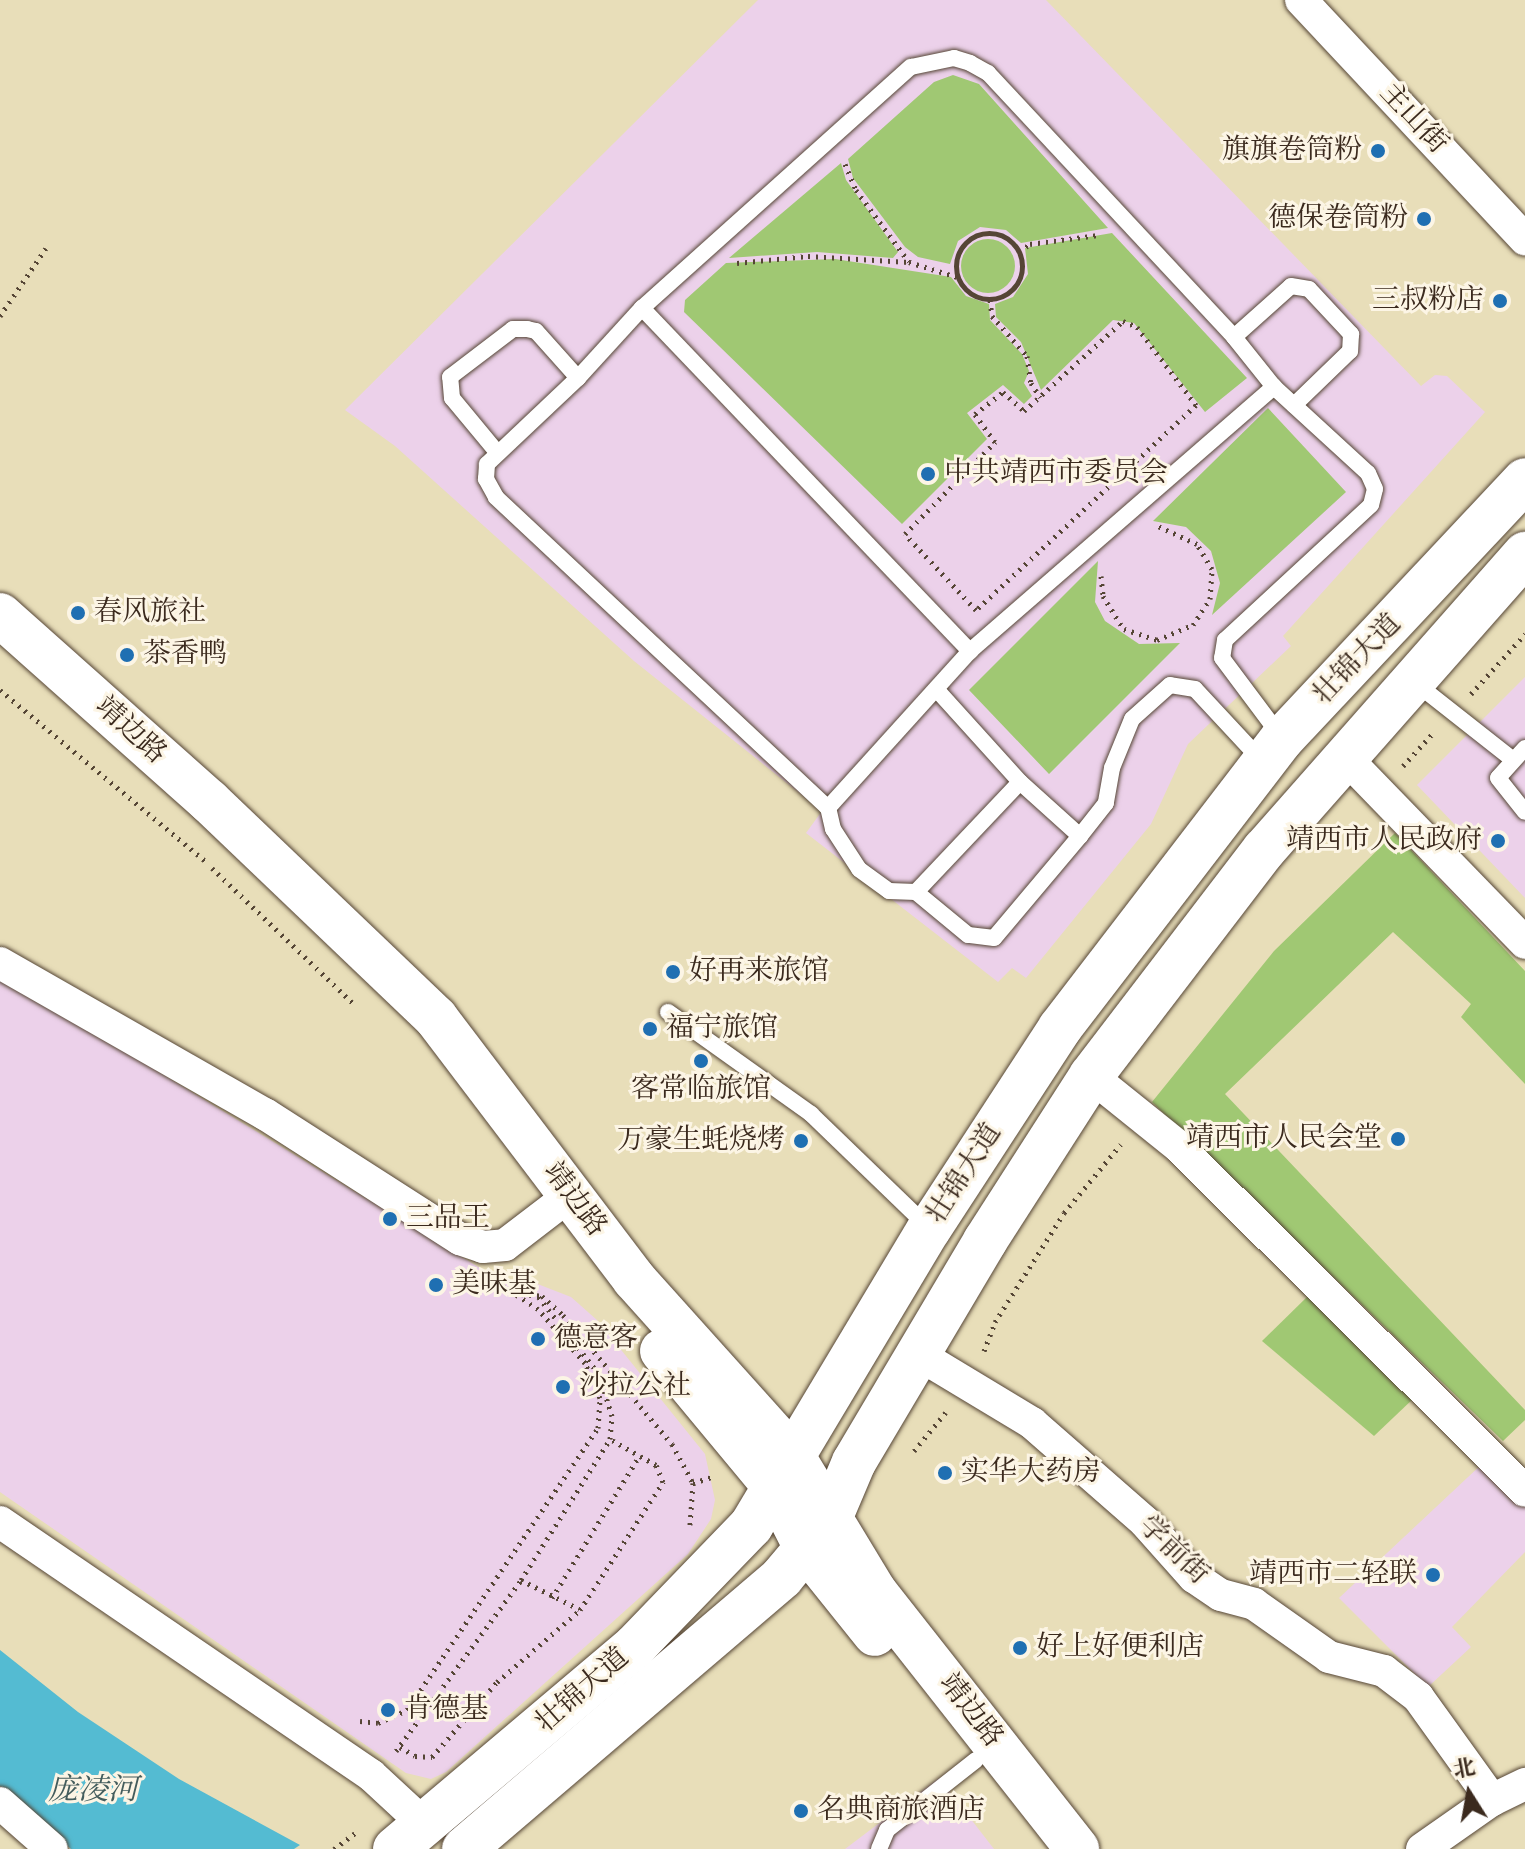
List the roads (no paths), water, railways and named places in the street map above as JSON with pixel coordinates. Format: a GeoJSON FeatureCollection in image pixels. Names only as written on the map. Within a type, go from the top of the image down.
{"type":"FeatureCollection","features":[{"type":"Feature","properties":{"kind":"main road","name":"壮锦大道"},"geometry":{"type":"LineString","coordinates":[[410,1837],[635,1646],[751,1526],[835,1392],[929,1229],[1060,1028],[1273,750],[1525,480]]}},
{"type":"Feature","properties":{"kind":"main road","name":"壮锦大道"},"geometry":{"type":"LineString","coordinates":[[464,1849],[782,1577],[806,1548],[832,1514],[854,1462],[921,1356],[985,1241],[1091,1076],[1264,850],[1525,554]]}},
{"type":"Feature","properties":{"kind":"main road","name":"靖边路"},"geometry":{"type":"LineString","coordinates":[[0,615],[209,801],[436,1018],[783,1471],[806,1548],[1045,1849]]}},
{"type":"Feature","properties":{"kind":"main road","name":"靖边路"},"geometry":{"type":"LineString","coordinates":[[0,652],[188,818],[412,1036],[552,1209],[783,1471],[832,1514],[875,1592],[1077,1849]]}},
{"type":"Feature","properties":{"kind":"street","name":"主山街"},"geometry":{"type":"LineString","coordinates":[[1301,0],[1525,239]]}},
{"type":"Feature","properties":{"kind":"street"},"geometry":{"type":"LineString","coordinates":[[1347,759],[1525,943]]}},
{"type":"Feature","properties":{"kind":"street"},"geometry":{"type":"LineString","coordinates":[[0,963],[265,1114],[460,1239],[483,1247],[505,1245],[552,1209]]}},
{"type":"Feature","properties":{"kind":"street"},"geometry":{"type":"LineString","coordinates":[[1091,1076],[1135,1109],[1525,1490]]}},
{"type":"Feature","properties":{"kind":"street","name":"学前街"},"geometry":{"type":"LineString","coordinates":[[921,1356],[972,1384],[1040,1430],[1145,1522],[1194,1577],[1221,1595],[1254,1604],[1329,1657],[1384,1671],[1418,1697],[1492,1800]]}},
{"type":"Feature","properties":{"kind":"street"},"geometry":{"type":"LineString","coordinates":[[0,1522],[371,1775],[410,1837]]}},
{"type":"Feature","properties":{"kind":"street"},"geometry":{"type":"LineString","coordinates":[[0,1549],[367,1796],[410,1837]]}},
{"type":"Feature","properties":{"kind":"street"},"geometry":{"type":"LineString","coordinates":[[1422,1849],[1492,1800],[1525,1784]]}},
{"type":"Feature","properties":{"kind":"street"},"geometry":{"type":"LineString","coordinates":[[0,1803],[52,1849]]}},
{"type":"Feature","properties":{"kind":"lane"},"geometry":{"type":"LineString","coordinates":[[954,58],[988,73],[1234,337],[1274,387],[1368,473],[1375,489],[1371,505],[1225,640],[1222,658],[1273,750],[1195,689],[1170,685],[1132,719],[1112,768],[1106,803],[1080,836],[994,938],[968,935],[916,892],[889,891],[859,869],[833,829],[828,808],[496,497],[486,479],[487,464],[496,451],[578,378],[642,308],[911,67],[954,58]]}},
{"type":"Feature","properties":{"kind":"lane"},"geometry":{"type":"LineString","coordinates":[[1234,337],[1291,286],[1309,289],[1351,334],[1350,351],[1294,405]]}},
{"type":"Feature","properties":{"kind":"lane"},"geometry":{"type":"LineString","coordinates":[[642,308],[970,651]]}},
{"type":"Feature","properties":{"kind":"lane"},"geometry":{"type":"LineString","coordinates":[[496,451],[452,398],[450,377],[513,329],[527,329],[536,331],[578,378]]}},
{"type":"Feature","properties":{"kind":"lane"},"geometry":{"type":"LineString","coordinates":[[828,808],[970,651],[1125,512],[1274,387]]}},
{"type":"Feature","properties":{"kind":"lane"},"geometry":{"type":"LineString","coordinates":[[1413,681],[1519,753],[1498,778],[1525,812]]}},
{"type":"Feature","properties":{"kind":"lane"},"geometry":{"type":"LineString","coordinates":[[937,690],[1020,782],[1080,836]]}},
{"type":"Feature","properties":{"kind":"lane"},"geometry":{"type":"LineString","coordinates":[[916,892],[1020,782]]}},
{"type":"Feature","properties":{"kind":"lane"},"geometry":{"type":"LineString","coordinates":[[668,1012],[811,1114],[929,1229]]}},
{"type":"Feature","properties":{"kind":"lane"},"geometry":{"type":"LineString","coordinates":[[879,1849],[887,1830],[976,1760]]}},
{"type":"Feature","properties":{"kind":"water","name":"庞凌河"},"geometry":{"type":"Polygon","coordinates":[[[0,1650],[78,1712],[179,1779],[300,1845],[294,1849],[71,1849],[0,1786],[0,1650]]]}},
{"type":"Feature","properties":{"kind":"place","name":"旗旗卷筒粉"},"geometry":{"type":"Point","coordinates":[1378,151]}},
{"type":"Feature","properties":{"kind":"place","name":"德保卷筒粉"},"geometry":{"type":"Point","coordinates":[1424,219]}},
{"type":"Feature","properties":{"kind":"place","name":"三叔粉店"},"geometry":{"type":"Point","coordinates":[1500,301]}},
{"type":"Feature","properties":{"kind":"place","name":"中共靖西市委员会"},"geometry":{"type":"Point","coordinates":[928,474]}},
{"type":"Feature","properties":{"kind":"place","name":"春风旅社"},"geometry":{"type":"Point","coordinates":[78,613]}},
{"type":"Feature","properties":{"kind":"place","name":"茶香鸭"},"geometry":{"type":"Point","coordinates":[127,655]}},
{"type":"Feature","properties":{"kind":"place","name":"靖西市人民政府"},"geometry":{"type":"Point","coordinates":[1498,841]}},
{"type":"Feature","properties":{"kind":"place","name":"好再来旅馆"},"geometry":{"type":"Point","coordinates":[673,972]}},
{"type":"Feature","properties":{"kind":"place","name":"福宁旅馆"},"geometry":{"type":"Point","coordinates":[650,1029]}},
{"type":"Feature","properties":{"kind":"place","name":"客常临旅馆"},"geometry":{"type":"Point","coordinates":[701,1061]}},
{"type":"Feature","properties":{"kind":"place","name":"靖西市人民会堂"},"geometry":{"type":"Point","coordinates":[1398,1139]}},
{"type":"Feature","properties":{"kind":"place","name":"万豪生蚝烧烤"},"geometry":{"type":"Point","coordinates":[801,1141]}},
{"type":"Feature","properties":{"kind":"place","name":"三品王"},"geometry":{"type":"Point","coordinates":[390,1219]}},
{"type":"Feature","properties":{"kind":"place","name":"美味基"},"geometry":{"type":"Point","coordinates":[436,1285]}},
{"type":"Feature","properties":{"kind":"place","name":"德意客"},"geometry":{"type":"Point","coordinates":[538,1339]}},
{"type":"Feature","properties":{"kind":"place","name":"沙拉公社"},"geometry":{"type":"Point","coordinates":[563,1387]}},
{"type":"Feature","properties":{"kind":"place","name":"实华大药房"},"geometry":{"type":"Point","coordinates":[945,1473]}},
{"type":"Feature","properties":{"kind":"place","name":"靖西市二轻联"},"geometry":{"type":"Point","coordinates":[1433,1575]}},
{"type":"Feature","properties":{"kind":"place","name":"好上好便利店"},"geometry":{"type":"Point","coordinates":[1020,1648]}},
{"type":"Feature","properties":{"kind":"place","name":"肯德基"},"geometry":{"type":"Point","coordinates":[388,1710]}},
{"type":"Feature","properties":{"kind":"place","name":"名典商旅酒店"},"geometry":{"type":"Point","coordinates":[801,1811]}}]}
